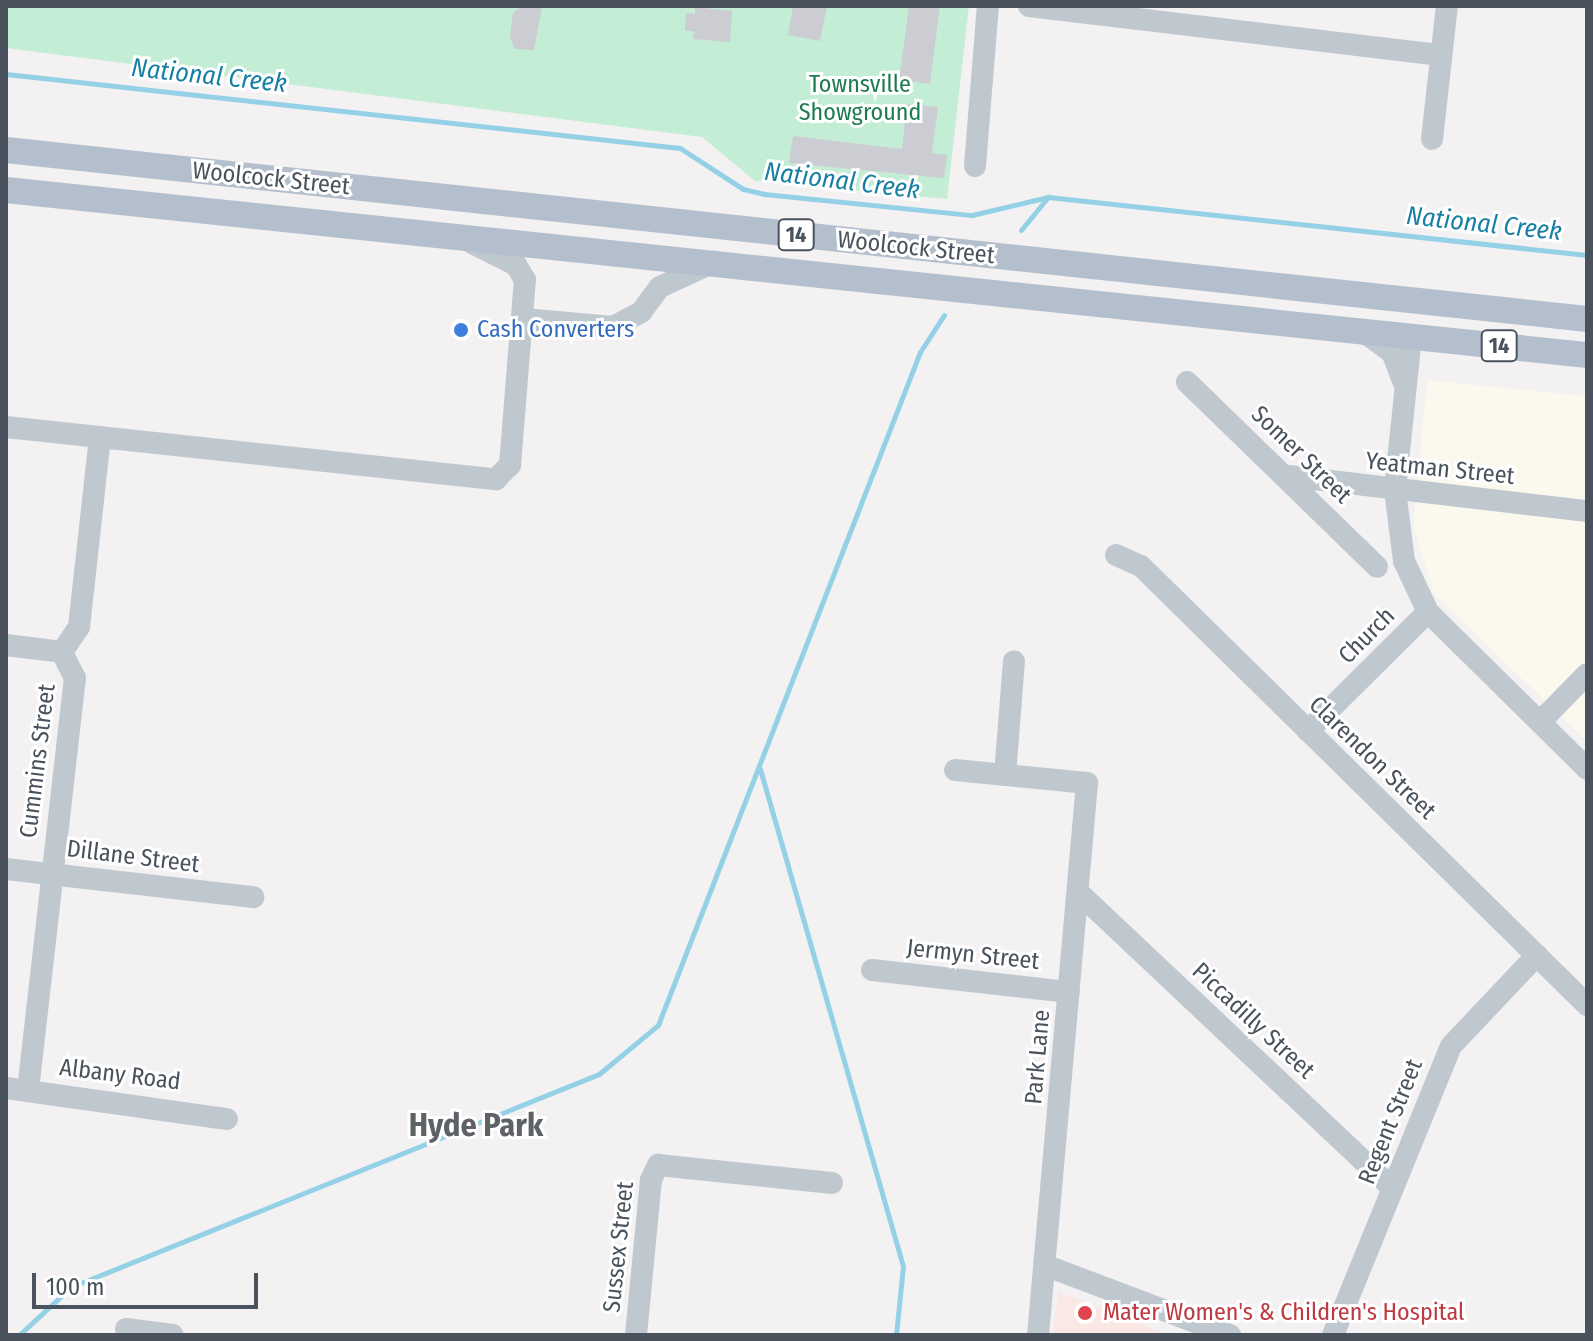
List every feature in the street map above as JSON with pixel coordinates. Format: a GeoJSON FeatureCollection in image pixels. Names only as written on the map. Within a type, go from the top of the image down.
{"type":"FeatureCollection","features":[{"type":"Feature","properties":{"kind":"main road","name":"Woolcock Street"},"geometry":{"type":"LineString","coordinates":[[6,150],[1587,319]]}},
{"type":"Feature","properties":{"kind":"main road","name":"Woolcock Street"},"geometry":{"type":"LineString","coordinates":[[6,190],[716,261],[1587,355]]}},
{"type":"Feature","properties":{"kind":"main road"},"geometry":{"type":"LineString","coordinates":[[6,204],[136,204]]}},
{"type":"Feature","properties":{"kind":"main road"},"geometry":{"type":"LineString","coordinates":[[1366,296],[1406,316],[1411,337]]}},
{"type":"Feature","properties":{"kind":"street"},"geometry":{"type":"LineString","coordinates":[[975,166],[988,6]]}},
{"type":"Feature","properties":{"kind":"street"},"geometry":{"type":"LineString","coordinates":[[1029,6],[1441,55]]}},
{"type":"Feature","properties":{"kind":"street"},"geometry":{"type":"LineString","coordinates":[[1432,139],[1447,6]]}},
{"type":"Feature","properties":{"kind":"street"},"geometry":{"type":"LineString","coordinates":[[6,427],[496,479],[510,465],[525,319],[525,280],[516,265],[435,232]]}},
{"type":"Feature","properties":{"kind":"street"},"geometry":{"type":"LineString","coordinates":[[525,319],[613,327],[641,312],[660,287],[716,261]]}},
{"type":"Feature","properties":{"kind":"street"},"geometry":{"type":"LineString","coordinates":[[1364,332],[1392,352],[1405,393]]}},
{"type":"Feature","properties":{"kind":"street"},"geometry":{"type":"LineString","coordinates":[[1411,337],[1395,490],[1404,561],[1428,612],[1587,769]]}},
{"type":"Feature","properties":{"kind":"street","name":"Somer Street"},"geometry":{"type":"LineString","coordinates":[[1187,382],[1288,476],[1377,567]]}},
{"type":"Feature","properties":{"kind":"street","name":"Cummins Street"},"geometry":{"type":"LineString","coordinates":[[17,1089],[51,874],[75,678],[62,652],[79,627],[100,438]]}},
{"type":"Feature","properties":{"kind":"street","name":"Yeatman Street"},"geometry":{"type":"LineString","coordinates":[[1288,476],[1587,511]]}},
{"type":"Feature","properties":{"kind":"street","name":"Clarendon Street"},"geometry":{"type":"LineString","coordinates":[[1116,555],[1141,566],[1587,1005]]}},
{"type":"Feature","properties":{"kind":"street","name":"Church"},"geometry":{"type":"LineString","coordinates":[[1308,731],[1428,612]]}},
{"type":"Feature","properties":{"kind":"street"},"geometry":{"type":"LineString","coordinates":[[6,645],[62,652]]}},
{"type":"Feature","properties":{"kind":"street"},"geometry":{"type":"LineString","coordinates":[[955,770],[1005,775],[1014,661]]}},
{"type":"Feature","properties":{"kind":"street"},"geometry":{"type":"LineString","coordinates":[[1540,722],[1587,674]]}},
{"type":"Feature","properties":{"kind":"street","name":"Park Lane"},"geometry":{"type":"LineString","coordinates":[[1005,775],[1087,783],[1047,1266],[1038,1335]]}},
{"type":"Feature","properties":{"kind":"street","name":"Dillane Street"},"geometry":{"type":"LineString","coordinates":[[6,869],[253,897]]}},
{"type":"Feature","properties":{"kind":"street","name":"Piccadilly Street"},"geometry":{"type":"LineString","coordinates":[[1078,892],[1392,1188]]}},
{"type":"Feature","properties":{"kind":"street","name":"Regent Street"},"geometry":{"type":"LineString","coordinates":[[1333,1335],[1451,1046],[1537,955]]}},
{"type":"Feature","properties":{"kind":"street","name":"Jermyn Street"},"geometry":{"type":"LineString","coordinates":[[872,970],[1069,992]]}},
{"type":"Feature","properties":{"kind":"street","name":"Albany Road"},"geometry":{"type":"LineString","coordinates":[[17,1089],[227,1119]]}},
{"type":"Feature","properties":{"kind":"street","name":"Sussex Street"},"geometry":{"type":"LineString","coordinates":[[636,1335],[651,1180],[658,1165],[832,1183]]}},
{"type":"Feature","properties":{"kind":"street"},"geometry":{"type":"LineString","coordinates":[[1047,1266],[1230,1335]]}},
{"type":"Feature","properties":{"kind":"street"},"geometry":{"type":"LineString","coordinates":[[126,1329],[173,1335]]}},
{"type":"Feature","properties":{"kind":"shaded area"},"geometry":{"type":"Polygon","coordinates":[[[1427,380],[1587,396],[1587,741],[1434,594],[1413,526],[1427,380]]]}},
{"type":"Feature","properties":{"kind":"shaded area","name":"Mater Women's & Children's Hospital"},"geometry":{"type":"Polygon","coordinates":[[[1058,1292],[1170,1335],[1053,1335],[1058,1292]]]}},
{"type":"Feature","properties":{"kind":"green space","name":"Townsville Showground"},"geometry":{"type":"Polygon","coordinates":[[[6,6],[969,6],[947,199],[755,181],[702,137],[6,48],[6,6]]]}},
{"type":"Feature","properties":{"kind":"building"},"geometry":{"type":"Polygon","coordinates":[[[522,6],[542,7],[534,50],[515,49],[510,38],[513,13],[522,6]]]}},
{"type":"Feature","properties":{"kind":"building"},"geometry":{"type":"Polygon","coordinates":[[[793,6],[827,6],[820,41],[788,35],[793,6]]]}},
{"type":"Feature","properties":{"kind":"building"},"geometry":{"type":"Polygon","coordinates":[[[909,6],[940,6],[930,84],[899,80],[909,6]]]}},
{"type":"Feature","properties":{"kind":"building"},"geometry":{"type":"Polygon","coordinates":[[[695,7],[732,11],[730,42],[693,39],[694,31],[685,31],[686,13],[695,14],[695,7]]]}},
{"type":"Feature","properties":{"kind":"building"},"geometry":{"type":"Polygon","coordinates":[[[907,104],[938,107],[932,153],[947,155],[944,178],[789,163],[793,136],[902,149],[907,104]]]}},
{"type":"Feature","properties":{"kind":"waterway","name":"National Creek"},"geometry":{"type":"LineString","coordinates":[[6,74],[680,148],[743,189],[764,194],[972,215],[1048,197],[1587,255]]}},
{"type":"Feature","properties":{"kind":"waterway"},"geometry":{"type":"LineString","coordinates":[[1021,230],[1048,197]]}},
{"type":"Feature","properties":{"kind":"waterway"},"geometry":{"type":"LineString","coordinates":[[19,1335],[71,1287],[599,1074],[658,1025],[920,352],[944,315]]}},
{"type":"Feature","properties":{"kind":"waterway"},"geometry":{"type":"LineString","coordinates":[[760,769],[903,1266],[896,1335]]}},
{"type":"Feature","properties":{"kind":"place","name":"Cash Converters"},"geometry":{"type":"Point","coordinates":[461,330]}},
{"type":"Feature","properties":{"kind":"place","name":"Mater Women's & Children's Hospital"},"geometry":{"type":"Point","coordinates":[1085,1313]}},
{"type":"Feature","properties":{"kind":"district","name":"Hyde Park"},"geometry":{"type":"Point","coordinates":[476,1125]}}]}
